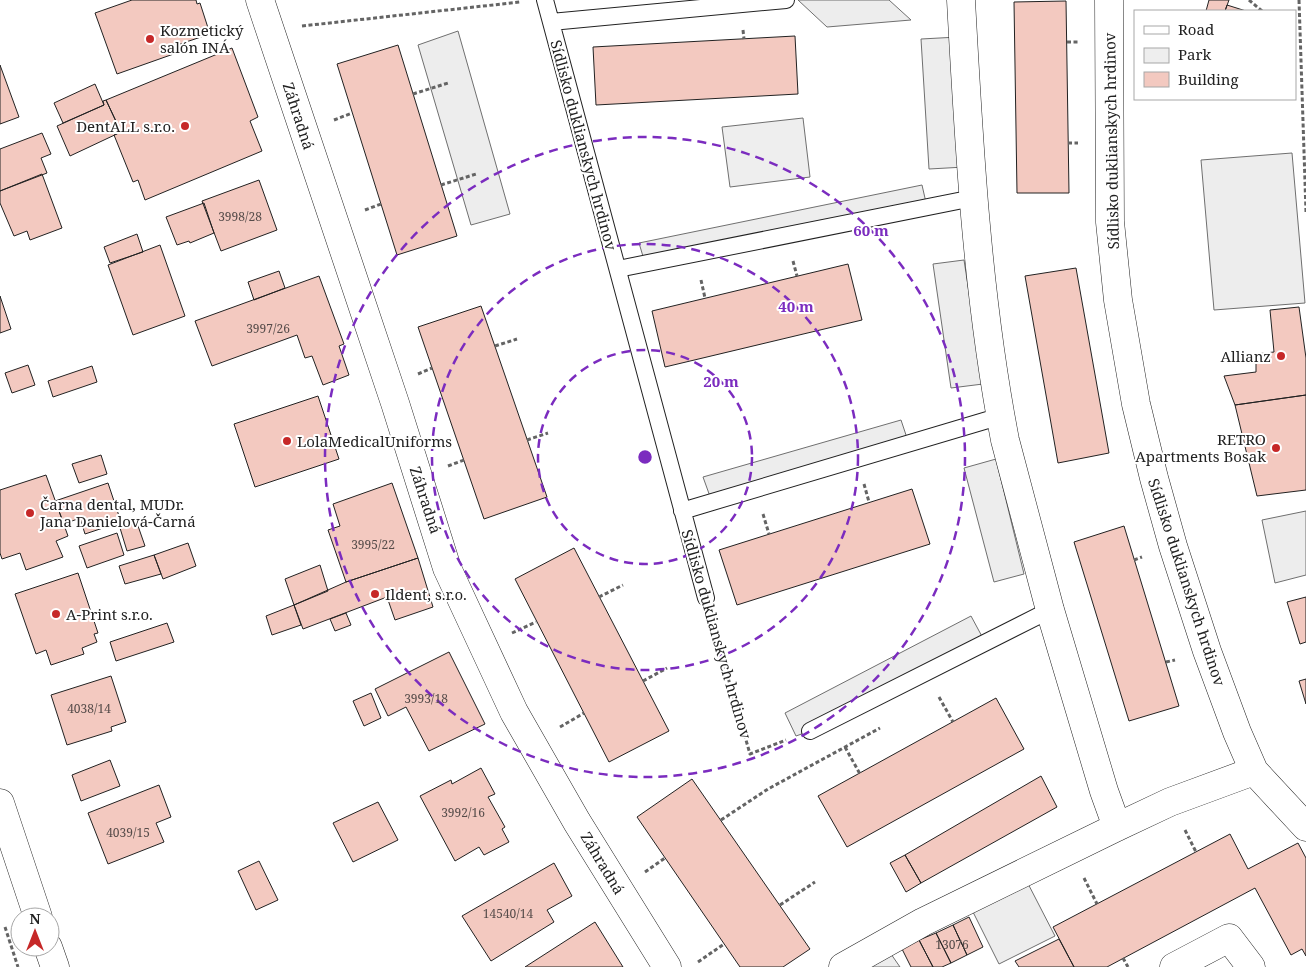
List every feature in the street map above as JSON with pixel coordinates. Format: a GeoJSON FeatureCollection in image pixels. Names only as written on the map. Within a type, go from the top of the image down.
{"type":"FeatureCollection","features":[{"type":"Feature","properties":{"kind":"street","name":"Záhradná"},"geometry":{"type":"LineString","coordinates":[[260,0],[392,394],[447,568],[514,712],[577,822],[667,967]]}},
{"type":"Feature","properties":{"kind":"street"},"geometry":{"type":"LineString","coordinates":[[961,0],[969,154],[981,282],[1005,440],[1050,610],[1104,790],[1117,827]]}},
{"type":"Feature","properties":{"kind":"street","name":"Sídlisko duklianskych hrdinov"},"geometry":{"type":"LineString","coordinates":[[1109,0],[1110,222],[1118,300],[1136,404],[1154,478],[1190,598],[1227,705],[1254,771],[1306,827]]}},
{"type":"Feature","properties":{"kind":"street"},"geometry":{"type":"LineString","coordinates":[[843,967],[923,922],[1117,827],[1170,802],[1254,771]]}},
{"type":"Feature","properties":{"kind":"street"},"geometry":{"type":"LineString","coordinates":[[0,803],[35,907]]}},
{"type":"Feature","properties":{"kind":"street"},"geometry":{"type":"LineString","coordinates":[[1174,967],[1229,938],[1251,967]]}},
{"type":"Feature","properties":{"kind":"lane","name":"Sídlisko duklianskych hrdinov"},"geometry":{"type":"LineString","coordinates":[[545,0],[706,598]]}},
{"type":"Feature","properties":{"kind":"lane","name":"Sídlisko duklianskych hrdinov"},"geometry":{"type":"LineString","coordinates":[[551,22],[786,0]]}},
{"type":"Feature","properties":{"kind":"lane","name":"Sídlisko duklianskych hrdinov"},"geometry":{"type":"LineString","coordinates":[[618,269],[973,198]]}},
{"type":"Feature","properties":{"kind":"lane","name":"Sídlisko duklianskych hrdinov"},"geometry":{"type":"LineString","coordinates":[[682,511],[1001,416]]}},
{"type":"Feature","properties":{"kind":"lane"},"geometry":{"type":"LineString","coordinates":[[810,731],[1050,610]]}},
{"type":"Feature","properties":{"kind":"path"},"geometry":{"type":"LineString","coordinates":[[1249,0],[1261,10]]}},
{"type":"Feature","properties":{"kind":"path"},"geometry":{"type":"LineString","coordinates":[[1299,0],[1306,212]]}},
{"type":"Feature","properties":{"kind":"path"},"geometry":{"type":"LineString","coordinates":[[296,26],[526,1]]}},
{"type":"Feature","properties":{"kind":"path"},"geometry":{"type":"LineString","coordinates":[[1296,39],[1300,42]]}},
{"type":"Feature","properties":{"kind":"path"},"geometry":{"type":"LineString","coordinates":[[413,94],[448,83]]}},
{"type":"Feature","properties":{"kind":"path"},"geometry":{"type":"LineString","coordinates":[[327,123],[352,113]]}},
{"type":"Feature","properties":{"kind":"path"},"geometry":{"type":"LineString","coordinates":[[441,185],[476,174]]}},
{"type":"Feature","properties":{"kind":"path"},"geometry":{"type":"LineString","coordinates":[[357,213],[381,204]]}},
{"type":"Feature","properties":{"kind":"path"},"geometry":{"type":"LineString","coordinates":[[792,258],[797,276]]}},
{"type":"Feature","properties":{"kind":"path"},"geometry":{"type":"LineString","coordinates":[[700,277],[705,298]]}},
{"type":"Feature","properties":{"kind":"path"},"geometry":{"type":"LineString","coordinates":[[495,346],[517,339]]}},
{"type":"Feature","properties":{"kind":"path"},"geometry":{"type":"LineString","coordinates":[[527,440],[548,433]]}},
{"type":"Feature","properties":{"kind":"path"},"geometry":{"type":"LineString","coordinates":[[441,469],[464,460]]}},
{"type":"Feature","properties":{"kind":"path"},"geometry":{"type":"LineString","coordinates":[[864,483],[869,502]]}},
{"type":"Feature","properties":{"kind":"path"},"geometry":{"type":"LineString","coordinates":[[763,514],[769,534]]}},
{"type":"Feature","properties":{"kind":"path"},"geometry":{"type":"LineString","coordinates":[[599,597],[623,585]]}},
{"type":"Feature","properties":{"kind":"path","name":"Sídlisko duklianskych hrdinov"},"geometry":{"type":"LineString","coordinates":[[706,598],[750,754],[810,731]]}},
{"type":"Feature","properties":{"kind":"path"},"geometry":{"type":"LineString","coordinates":[[505,636],[536,622]]}},
{"type":"Feature","properties":{"kind":"path"},"geometry":{"type":"LineString","coordinates":[[643,681],[667,668]]}},
{"type":"Feature","properties":{"kind":"path"},"geometry":{"type":"LineString","coordinates":[[939,697],[953,722]]}},
{"type":"Feature","properties":{"kind":"path"},"geometry":{"type":"LineString","coordinates":[[552,731],[584,713]]}},
{"type":"Feature","properties":{"kind":"path"},"geometry":{"type":"LineString","coordinates":[[845,747],[860,774]]}},
{"type":"Feature","properties":{"kind":"path"},"geometry":{"type":"LineString","coordinates":[[720,820],[768,789]]}},
{"type":"Feature","properties":{"kind":"path"},"geometry":{"type":"LineString","coordinates":[[641,874],[666,858]]}},
{"type":"Feature","properties":{"kind":"path"},"geometry":{"type":"LineString","coordinates":[[780,905],[815,882]]}},
{"type":"Feature","properties":{"kind":"path"},"geometry":{"type":"LineString","coordinates":[[8,940],[18,967]]}},
{"type":"Feature","properties":{"kind":"path"},"geometry":{"type":"LineString","coordinates":[[699,967],[696,963],[724,944]]}},
{"type":"Feature","properties":{"kind":"path"},"geometry":{"type":"LineString","coordinates":[[1123,958],[1128,967]]}},
{"type":"Feature","properties":{"kind":"green space"},"geometry":{"type":"Polygon","coordinates":[[[803,118],[810,177],[730,187],[722,127],[803,118]]]}},
{"type":"Feature","properties":{"kind":"shaded area"},"geometry":{"type":"Polygon","coordinates":[[[798,0],[889,0],[911,20],[827,27],[798,0]]]}},
{"type":"Feature","properties":{"kind":"shaded area"},"geometry":{"type":"Polygon","coordinates":[[[458,31],[510,214],[471,225],[418,45],[458,31]]]}},
{"type":"Feature","properties":{"kind":"shaded area"},"geometry":{"type":"Polygon","coordinates":[[[958,37],[965,167],[929,169],[921,39],[958,37]]]}},
{"type":"Feature","properties":{"kind":"shaded area"},"geometry":{"type":"Polygon","coordinates":[[[1292,153],[1305,303],[1214,310],[1201,160],[1292,153]]]}},
{"type":"Feature","properties":{"kind":"shaded area"},"geometry":{"type":"Polygon","coordinates":[[[922,185],[927,207],[645,263],[639,243],[922,185]]]}},
{"type":"Feature","properties":{"kind":"shaded area"},"geometry":{"type":"Polygon","coordinates":[[[964,260],[983,384],[951,388],[933,264],[964,260]]]}},
{"type":"Feature","properties":{"kind":"shaded area"},"geometry":{"type":"Polygon","coordinates":[[[901,420],[909,444],[712,502],[703,477],[901,420]]]}},
{"type":"Feature","properties":{"kind":"shaded area"},"geometry":{"type":"Polygon","coordinates":[[[996,459],[1024,574],[994,582],[964,468],[996,459]]]}},
{"type":"Feature","properties":{"kind":"shaded area"},"geometry":{"type":"Polygon","coordinates":[[[1306,511],[1306,575],[1275,583],[1262,520],[1306,511]]]}},
{"type":"Feature","properties":{"kind":"shaded area"},"geometry":{"type":"Polygon","coordinates":[[[971,616],[985,642],[810,731],[796,736],[785,713],[971,616]]]}},
{"type":"Feature","properties":{"kind":"shaded area"},"geometry":{"type":"Polygon","coordinates":[[[1022,872],[1055,936],[999,964],[967,900],[1022,872]]]}},
{"type":"Feature","properties":{"kind":"shaded area"},"geometry":{"type":"Polygon","coordinates":[[[891,954],[900,967],[870,967],[891,954]]]}},
{"type":"Feature","properties":{"kind":"building","name":"Kozmetický salón INÁ"},"geometry":{"type":"Polygon","coordinates":[[[132,0],[196,0],[197,4],[200,3],[210,34],[180,44],[182,51],[117,74],[95,13],[132,0]]]}},
{"type":"Feature","properties":{"kind":"building"},"geometry":{"type":"Polygon","coordinates":[[[1209,0],[1229,0],[1225,10],[1206,10],[1209,0]]]}},
{"type":"Feature","properties":{"kind":"building"},"geometry":{"type":"Polygon","coordinates":[[[1066,1],[1069,193],[1017,193],[1014,2],[1066,1]]]}},
{"type":"Feature","properties":{"kind":"building"},"geometry":{"type":"Polygon","coordinates":[[[1227,5],[1243,10],[1225,10],[1227,5]]]}},
{"type":"Feature","properties":{"kind":"building"},"geometry":{"type":"Polygon","coordinates":[[[795,36],[798,94],[596,105],[593,47],[795,36]]]}},
{"type":"Feature","properties":{"kind":"building"},"geometry":{"type":"Polygon","coordinates":[[[398,45],[457,236],[397,255],[337,64],[398,45]]]}},
{"type":"Feature","properties":{"kind":"building","name":"DentALL s.r.o."},"geometry":{"type":"Polygon","coordinates":[[[232,48],[258,117],[250,121],[262,151],[145,200],[138,180],[133,182],[114,135],[121,132],[106,100],[232,48]]]}},
{"type":"Feature","properties":{"kind":"building"},"geometry":{"type":"Polygon","coordinates":[[[0,65],[19,117],[0,124],[0,65]]]}},
{"type":"Feature","properties":{"kind":"building"},"geometry":{"type":"Polygon","coordinates":[[[95,84],[104,105],[63,123],[54,103],[95,84]]]}},
{"type":"Feature","properties":{"kind":"building"},"geometry":{"type":"Polygon","coordinates":[[[106,100],[121,132],[70,156],[57,126],[104,105],[103,101],[106,100]]]}},
{"type":"Feature","properties":{"kind":"building"},"geometry":{"type":"Polygon","coordinates":[[[42,133],[51,154],[41,158],[47,173],[0,191],[0,149],[42,133]]]}},
{"type":"Feature","properties":{"kind":"building"},"geometry":{"type":"Polygon","coordinates":[[[42,174],[62,228],[30,240],[27,231],[14,236],[0,203],[0,191],[42,174]]]}},
{"type":"Feature","properties":{"kind":"building"},"geometry":{"type":"Polygon","coordinates":[[[259,180],[277,230],[221,251],[202,201],[259,180]]]}},
{"type":"Feature","properties":{"kind":"building"},"geometry":{"type":"Polygon","coordinates":[[[204,203],[214,233],[190,243],[189,241],[177,245],[166,217],[204,203]]]}},
{"type":"Feature","properties":{"kind":"building"},"geometry":{"type":"Polygon","coordinates":[[[137,234],[143,252],[110,263],[104,247],[137,234]]]}},
{"type":"Feature","properties":{"kind":"building"},"geometry":{"type":"Polygon","coordinates":[[[160,245],[185,316],[133,335],[108,265],[160,245]]]}},
{"type":"Feature","properties":{"kind":"building"},"geometry":{"type":"Polygon","coordinates":[[[848,264],[862,320],[665,367],[652,311],[848,264]]]}},
{"type":"Feature","properties":{"kind":"building"},"geometry":{"type":"Polygon","coordinates":[[[1076,268],[1109,453],[1058,463],[1025,276],[1076,268]]]}},
{"type":"Feature","properties":{"kind":"building"},"geometry":{"type":"Polygon","coordinates":[[[279,271],[285,288],[254,300],[248,282],[279,271]]]}},
{"type":"Feature","properties":{"kind":"building"},"geometry":{"type":"Polygon","coordinates":[[[319,276],[344,344],[339,346],[349,375],[323,385],[312,356],[305,358],[297,335],[212,366],[195,321],[319,276]]]}},
{"type":"Feature","properties":{"kind":"building"},"geometry":{"type":"Polygon","coordinates":[[[0,296],[11,329],[0,333],[0,296]]]}},
{"type":"Feature","properties":{"kind":"building"},"geometry":{"type":"Polygon","coordinates":[[[481,306],[547,497],[484,519],[418,327],[481,306]]]}},
{"type":"Feature","properties":{"kind":"building","name":"Allianz"},"geometry":{"type":"Polygon","coordinates":[[[1299,307],[1306,358],[1306,395],[1235,405],[1224,376],[1256,372],[1256,354],[1274,352],[1270,310],[1299,307]]]}},
{"type":"Feature","properties":{"kind":"building"},"geometry":{"type":"Polygon","coordinates":[[[28,365],[35,385],[12,393],[5,373],[28,365]]]}},
{"type":"Feature","properties":{"kind":"building"},"geometry":{"type":"Polygon","coordinates":[[[92,366],[97,382],[53,397],[48,381],[92,366]]]}},
{"type":"Feature","properties":{"kind":"building","name":"RETRO Apartments Bosak"},"geometry":{"type":"Polygon","coordinates":[[[1306,395],[1306,490],[1257,496],[1235,405],[1306,395]]]}},
{"type":"Feature","properties":{"kind":"building","name":"LolaMedicalUniforms"},"geometry":{"type":"Polygon","coordinates":[[[318,396],[339,459],[255,487],[234,424],[318,396]]]}},
{"type":"Feature","properties":{"kind":"building"},"geometry":{"type":"Polygon","coordinates":[[[101,455],[107,474],[79,483],[72,464],[101,455]]]}},
{"type":"Feature","properties":{"kind":"building","name":"Čarna dental, MUDr. Jana Danielová-Čarná"},"geometry":{"type":"Polygon","coordinates":[[[46,475],[68,536],[56,541],[63,557],[26,570],[20,553],[2,559],[0,553],[0,490],[46,475]]]}},
{"type":"Feature","properties":{"kind":"building"},"geometry":{"type":"Polygon","coordinates":[[[108,483],[121,522],[85,534],[80,518],[64,524],[55,501],[108,483]]]}},
{"type":"Feature","properties":{"kind":"building"},"geometry":{"type":"Polygon","coordinates":[[[392,483],[418,558],[346,582],[328,530],[340,526],[333,504],[392,483]]]}},
{"type":"Feature","properties":{"kind":"building"},"geometry":{"type":"Polygon","coordinates":[[[912,489],[930,544],[737,605],[719,550],[912,489]]]}},
{"type":"Feature","properties":{"kind":"building"},"geometry":{"type":"Polygon","coordinates":[[[137,523],[145,546],[127,551],[120,528],[137,523]]]}},
{"type":"Feature","properties":{"kind":"building"},"geometry":{"type":"Polygon","coordinates":[[[1124,526],[1179,706],[1129,721],[1074,542],[1124,526]]]}},
{"type":"Feature","properties":{"kind":"building"},"geometry":{"type":"Polygon","coordinates":[[[117,533],[124,555],[87,568],[79,546],[117,533]]]}},
{"type":"Feature","properties":{"kind":"building"},"geometry":{"type":"Polygon","coordinates":[[[188,543],[196,566],[163,579],[154,555],[188,543]]]}},
{"type":"Feature","properties":{"kind":"building"},"geometry":{"type":"Polygon","coordinates":[[[574,548],[669,731],[609,762],[515,579],[574,548]]]}},
{"type":"Feature","properties":{"kind":"building"},"geometry":{"type":"Polygon","coordinates":[[[154,555],[161,574],[125,584],[119,566],[154,555]]]}},
{"type":"Feature","properties":{"kind":"building","name":"Ildent, s.r.o."},"geometry":{"type":"Polygon","coordinates":[[[418,558],[433,607],[395,620],[387,597],[303,629],[294,605],[346,582],[418,558]]]}},
{"type":"Feature","properties":{"kind":"building"},"geometry":{"type":"Polygon","coordinates":[[[320,565],[328,591],[294,605],[285,579],[320,565]]]}},
{"type":"Feature","properties":{"kind":"building","name":"A-Print s.r.o."},"geometry":{"type":"Polygon","coordinates":[[[78,573],[98,633],[94,634],[97,642],[82,648],[84,654],[51,665],[46,650],[36,654],[15,594],[78,573]]]}},
{"type":"Feature","properties":{"kind":"building"},"geometry":{"type":"Polygon","coordinates":[[[1306,597],[1306,642],[1300,644],[1287,602],[1306,597]]]}},
{"type":"Feature","properties":{"kind":"building"},"geometry":{"type":"Polygon","coordinates":[[[294,605],[301,625],[272,635],[266,616],[294,605]]]}},
{"type":"Feature","properties":{"kind":"building"},"geometry":{"type":"Polygon","coordinates":[[[346,613],[351,625],[335,631],[330,619],[346,613]]]}},
{"type":"Feature","properties":{"kind":"building"},"geometry":{"type":"Polygon","coordinates":[[[167,623],[174,642],[116,661],[110,642],[167,623]]]}},
{"type":"Feature","properties":{"kind":"building"},"geometry":{"type":"Polygon","coordinates":[[[449,652],[485,724],[429,751],[406,707],[388,716],[375,689],[449,652]]]}},
{"type":"Feature","properties":{"kind":"building"},"geometry":{"type":"Polygon","coordinates":[[[111,676],[126,722],[111,727],[112,731],[67,745],[51,695],[111,676]]]}},
{"type":"Feature","properties":{"kind":"building"},"geometry":{"type":"Polygon","coordinates":[[[1306,679],[1306,704],[1299,681],[1306,679]]]}},
{"type":"Feature","properties":{"kind":"building"},"geometry":{"type":"Polygon","coordinates":[[[371,693],[381,718],[364,726],[353,701],[371,693]]]}},
{"type":"Feature","properties":{"kind":"building"},"geometry":{"type":"Polygon","coordinates":[[[996,698],[1024,749],[847,847],[818,796],[996,698]]]}},
{"type":"Feature","properties":{"kind":"building"},"geometry":{"type":"Polygon","coordinates":[[[110,760],[120,786],[81,801],[72,775],[110,760]]]}},
{"type":"Feature","properties":{"kind":"building"},"geometry":{"type":"Polygon","coordinates":[[[481,768],[495,794],[488,797],[505,827],[502,829],[509,842],[484,855],[479,847],[455,861],[420,796],[451,780],[452,784],[481,768]]]}},
{"type":"Feature","properties":{"kind":"building"},"geometry":{"type":"Polygon","coordinates":[[[1041,776],[1057,807],[921,883],[905,855],[1041,776]]]}},
{"type":"Feature","properties":{"kind":"building"},"geometry":{"type":"Polygon","coordinates":[[[692,779],[810,949],[783,967],[740,967],[637,817],[692,779]]]}},
{"type":"Feature","properties":{"kind":"building"},"geometry":{"type":"Polygon","coordinates":[[[159,785],[171,817],[156,823],[164,842],[108,864],[88,813],[159,785]]]}},
{"type":"Feature","properties":{"kind":"building"},"geometry":{"type":"Polygon","coordinates":[[[378,802],[398,840],[353,862],[333,823],[378,802]]]}},
{"type":"Feature","properties":{"kind":"building"},"geometry":{"type":"Polygon","coordinates":[[[1230,834],[1248,869],[1298,843],[1306,858],[1306,956],[1302,949],[1291,955],[1255,888],[1107,967],[1074,967],[1053,927],[1230,834]]]}},
{"type":"Feature","properties":{"kind":"building"},"geometry":{"type":"Polygon","coordinates":[[[905,855],[921,883],[906,892],[890,863],[905,855]]]}},
{"type":"Feature","properties":{"kind":"building"},"geometry":{"type":"Polygon","coordinates":[[[259,861],[278,900],[256,910],[238,871],[259,861]]]}},
{"type":"Feature","properties":{"kind":"building"},"geometry":{"type":"Polygon","coordinates":[[[554,863],[572,896],[547,910],[554,922],[491,961],[462,916],[554,863]]]}},
{"type":"Feature","properties":{"kind":"building"},"geometry":{"type":"Polygon","coordinates":[[[969,917],[983,947],[967,955],[953,925],[969,917]]]}},
{"type":"Feature","properties":{"kind":"building"},"geometry":{"type":"Polygon","coordinates":[[[595,922],[623,967],[525,967],[595,922]]]}},
{"type":"Feature","properties":{"kind":"building"},"geometry":{"type":"Polygon","coordinates":[[[953,925],[967,955],[951,963],[936,933],[953,925]]]}},
{"type":"Feature","properties":{"kind":"building"},"geometry":{"type":"Polygon","coordinates":[[[936,933],[951,963],[942,967],[933,967],[919,940],[936,933]]]}},
{"type":"Feature","properties":{"kind":"building"},"geometry":{"type":"Polygon","coordinates":[[[1059,939],[1074,967],[1019,967],[1015,961],[1059,939]]]}},
{"type":"Feature","properties":{"kind":"building"},"geometry":{"type":"Polygon","coordinates":[[[919,940],[933,967],[911,967],[902,949],[919,940]]]}},
{"type":"Feature","properties":{"kind":"place","name":"Kozmetický salón INÁ"},"geometry":{"type":"Point","coordinates":[150,39]}},
{"type":"Feature","properties":{"kind":"place","name":"DentALL s.r.o."},"geometry":{"type":"Point","coordinates":[185,126]}},
{"type":"Feature","properties":{"kind":"place","name":"Allianz"},"geometry":{"type":"Point","coordinates":[1281,356]}},
{"type":"Feature","properties":{"kind":"place","name":"LolaMedicalUniforms"},"geometry":{"type":"Point","coordinates":[287,441]}},
{"type":"Feature","properties":{"kind":"place","name":"RETRO Apartments Bosak"},"geometry":{"type":"Point","coordinates":[1276,448]}},
{"type":"Feature","properties":{"kind":"place","name":"Čarna dental, MUDr. Jana Danielová-Čarná"},"geometry":{"type":"Point","coordinates":[30,513]}},
{"type":"Feature","properties":{"kind":"place","name":"Ildent, s.r.o."},"geometry":{"type":"Point","coordinates":[375,594]}},
{"type":"Feature","properties":{"kind":"place","name":"A-Print s.r.o."},"geometry":{"type":"Point","coordinates":[56,614]}}]}
